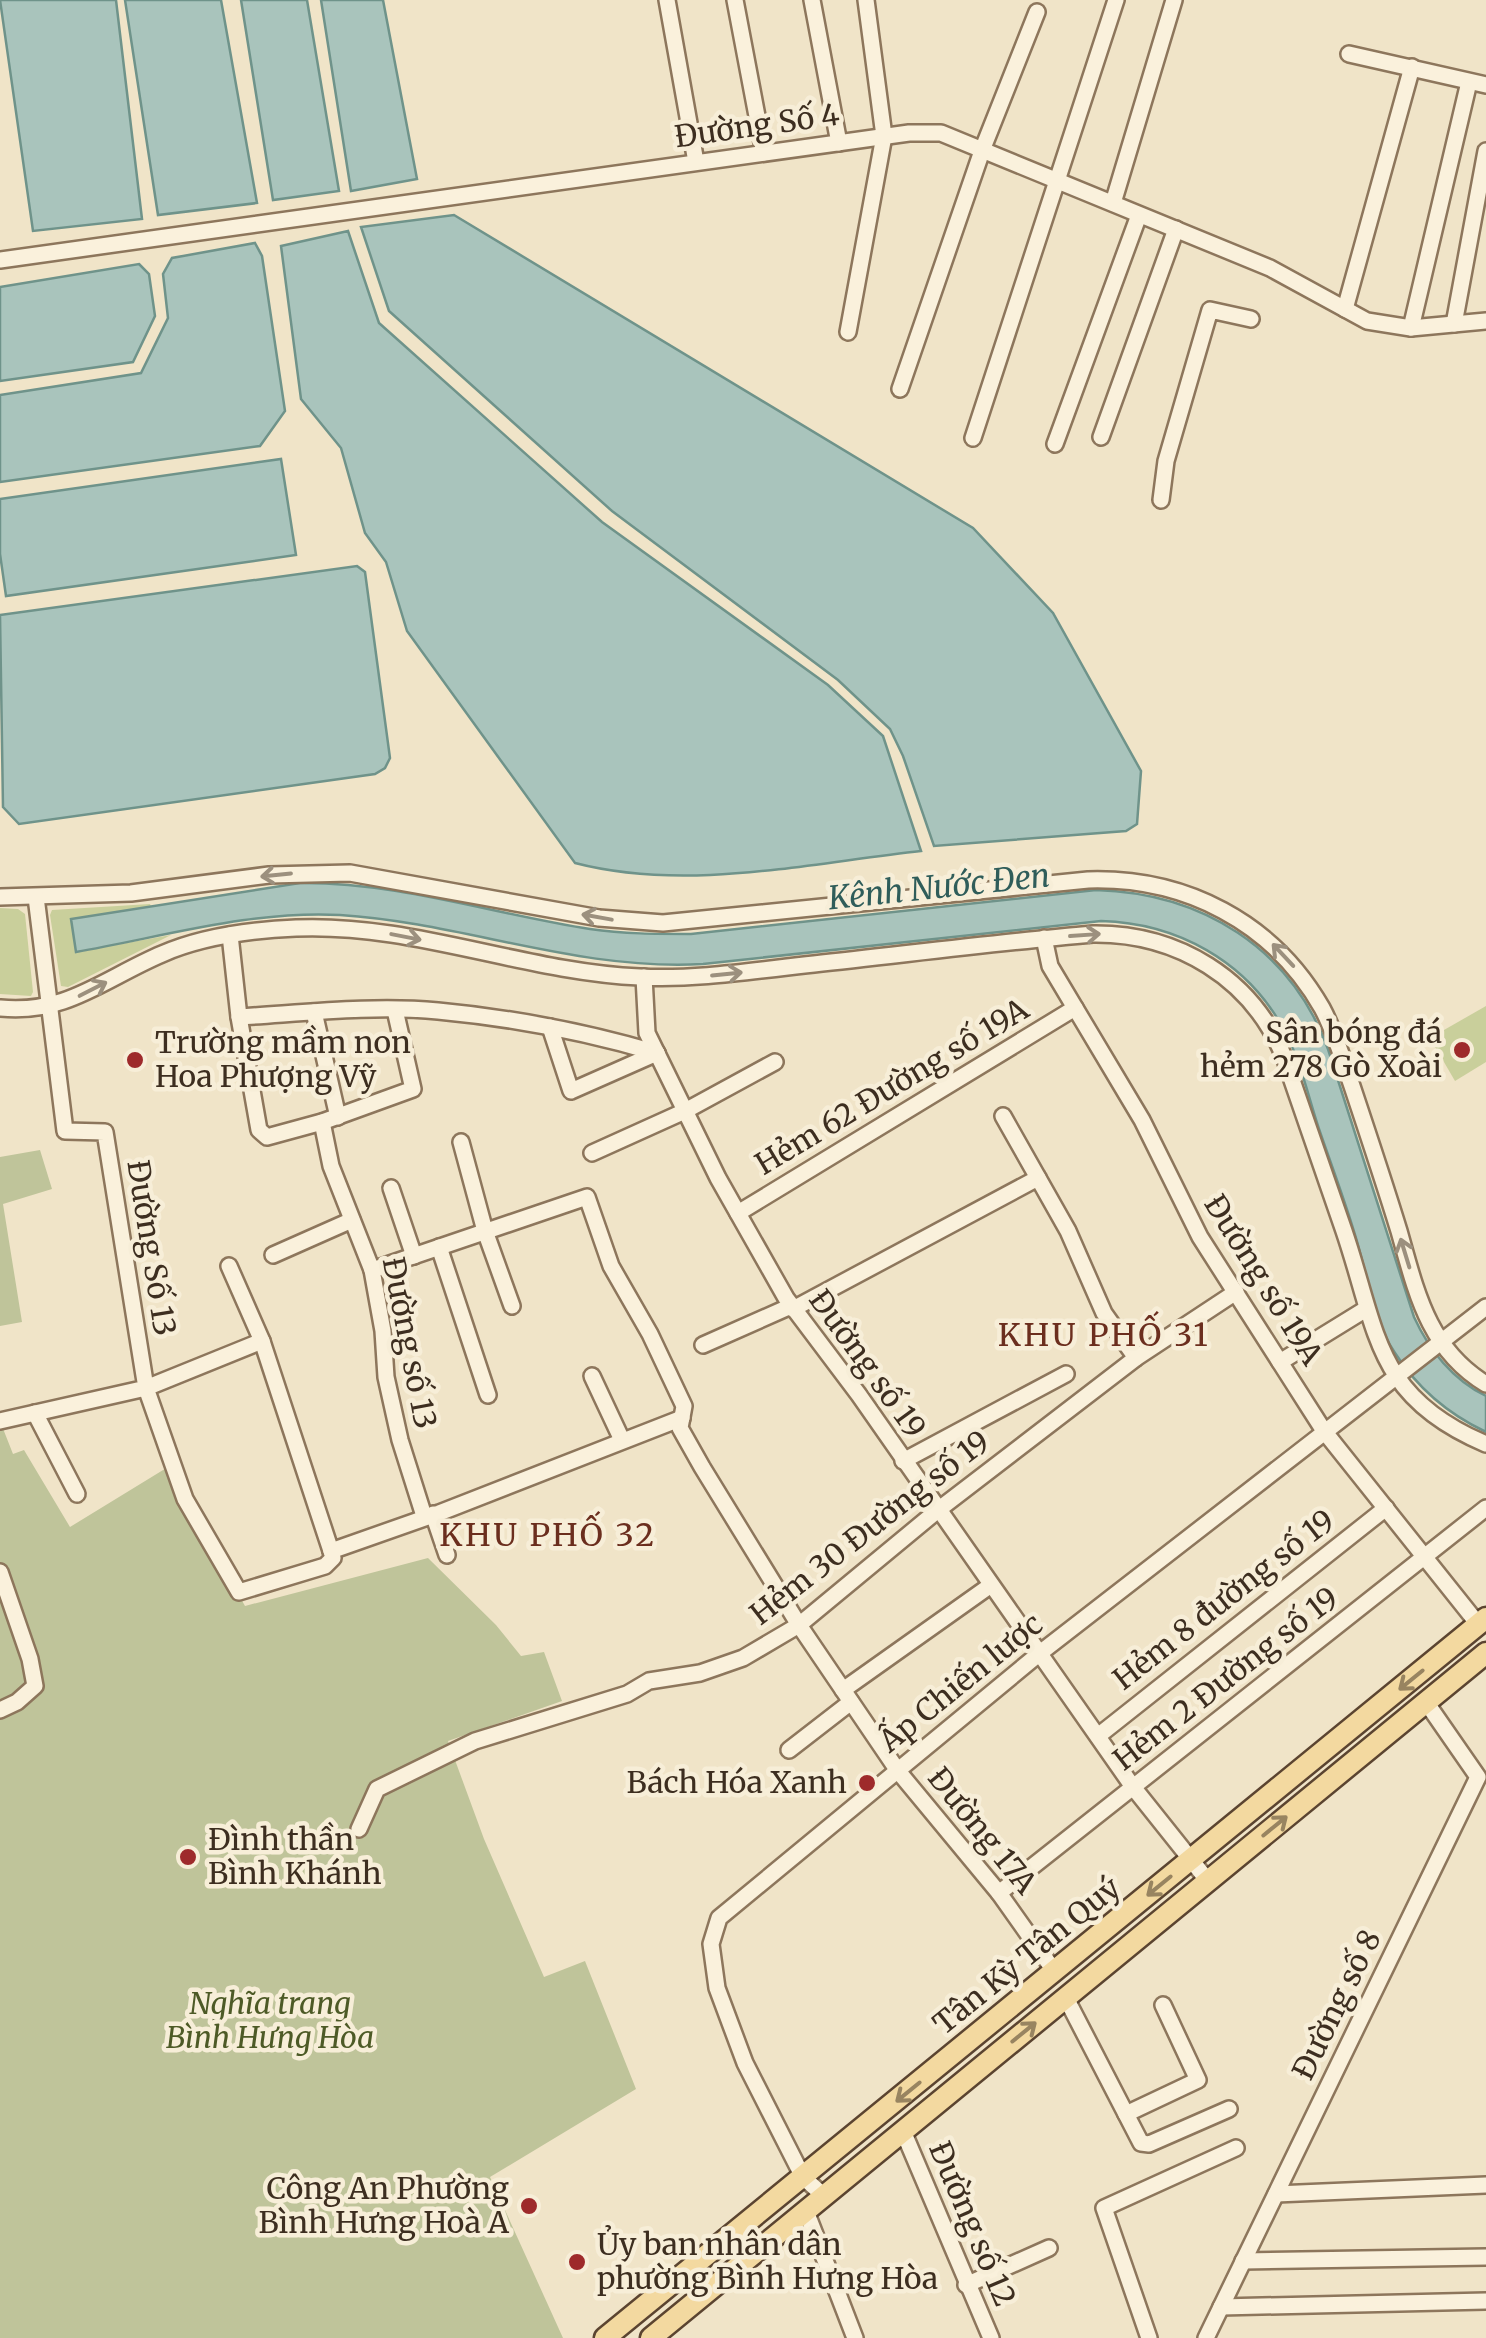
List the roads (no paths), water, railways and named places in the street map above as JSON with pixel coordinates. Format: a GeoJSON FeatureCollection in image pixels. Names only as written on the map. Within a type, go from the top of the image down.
{"type":"FeatureCollection","features":[{"type":"Feature","properties":{"kind":"main road","name":"Tân Kỳ Tân Quý"},"geometry":{"type":"LineString","coordinates":[[604,2338],[1482,1621]]}},
{"type":"Feature","properties":{"kind":"main road","name":"Tân Kỳ Tân Quý"},"geometry":{"type":"LineString","coordinates":[[651,2338],[1486,1653]]}},
{"type":"Feature","properties":{"kind":"street"},"geometry":{"type":"LineString","coordinates":[[668,0],[696,162]]}},
{"type":"Feature","properties":{"kind":"street"},"geometry":{"type":"LineString","coordinates":[[734,0],[764,153]]}},
{"type":"Feature","properties":{"kind":"street"},"geometry":{"type":"LineString","coordinates":[[812,0],[839,142]]}},
{"type":"Feature","properties":{"kind":"street"},"geometry":{"type":"LineString","coordinates":[[848,332],[884,136],[866,0]]}},
{"type":"Feature","properties":{"kind":"street"},"geometry":{"type":"LineString","coordinates":[[973,438],[1116,0]]}},
{"type":"Feature","properties":{"kind":"street"},"geometry":{"type":"LineString","coordinates":[[1113,202],[1174,0]]}},
{"type":"Feature","properties":{"kind":"street"},"geometry":{"type":"LineString","coordinates":[[900,389],[983,148],[1037,12]]}},
{"type":"Feature","properties":{"kind":"street"},"geometry":{"type":"LineString","coordinates":[[1349,54],[1478,83],[1411,328]]}},
{"type":"Feature","properties":{"kind":"street"},"geometry":{"type":"LineString","coordinates":[[1345,309],[1412,67]]}},
{"type":"Feature","properties":{"kind":"street","name":"Đường Số 4"},"geometry":{"type":"LineString","coordinates":[[0,260],[839,142],[941,134],[1270,268],[1368,321],[1411,328],[1486,321]]}},
{"type":"Feature","properties":{"kind":"street"},"geometry":{"type":"LineString","coordinates":[[1454,324],[1486,151]]}},
{"type":"Feature","properties":{"kind":"street"},"geometry":{"type":"LineString","coordinates":[[1055,444],[1139,214]]}},
{"type":"Feature","properties":{"kind":"street"},"geometry":{"type":"LineString","coordinates":[[1101,437],[1176,230]]}},
{"type":"Feature","properties":{"kind":"street"},"geometry":{"type":"LineString","coordinates":[[1161,500],[1166,461],[1210,310],[1251,319]]}},
{"type":"Feature","properties":{"kind":"street"},"geometry":{"type":"LineString","coordinates":[[0,898],[131,893],[280,874],[350,873],[599,918],[662,923],[1088,880],[1128,880],[1178,890],[1223,909],[1261,934],[1295,968],[1320,1004],[1372,1143],[1437,1346],[1486,1384]]}},
{"type":"Feature","properties":{"kind":"street"},"geometry":{"type":"LineString","coordinates":[[36,897],[48,1007]]}},
{"type":"Feature","properties":{"kind":"street"},"geometry":{"type":"LineString","coordinates":[[0,1008],[48,1007],[197,942],[294,928],[360,929],[582,972],[644,977],[709,976],[1044,938],[1109,934],[1166,944],[1214,968],[1250,1000],[1270,1028],[1284,1056],[1346,1236],[1377,1342],[1440,1420],[1486,1444]]}},
{"type":"Feature","properties":{"kind":"street"},"geometry":{"type":"LineString","coordinates":[[230,935],[239,1016],[259,1130],[267,1137],[413,1089],[395,1010]]}},
{"type":"Feature","properties":{"kind":"street","name":"Đường số 19A"},"geometry":{"type":"LineString","coordinates":[[1044,938],[1050,966],[1142,1120],[1200,1237],[1280,1362],[1324,1430],[1482,1621]]}},
{"type":"Feature","properties":{"kind":"street","name":"Đường số 19"},"geometry":{"type":"LineString","coordinates":[[644,977],[646,1033],[738,1214],[792,1308],[859,1395],[1133,1787],[1208,1881]]}},
{"type":"Feature","properties":{"kind":"street","name":"Đường Số 13"},"geometry":{"type":"LineString","coordinates":[[48,1007],[65,1132],[105,1132],[146,1388]]}},
{"type":"Feature","properties":{"kind":"street","name":"Hẻm 62 Đường số 19A"},"geometry":{"type":"LineString","coordinates":[[738,1214],[1075,1008]]}},
{"type":"Feature","properties":{"kind":"street"},"geometry":{"type":"LineString","coordinates":[[239,1016],[436,1011],[550,1027],[657,1053]]}},
{"type":"Feature","properties":{"kind":"street"},"geometry":{"type":"LineString","coordinates":[[314,1012],[338,1116]]}},
{"type":"Feature","properties":{"kind":"street"},"geometry":{"type":"LineString","coordinates":[[550,1027],[571,1092],[657,1053]]}},
{"type":"Feature","properties":{"kind":"street"},"geometry":{"type":"LineString","coordinates":[[592,1153],[685,1111],[774,1062]]}},
{"type":"Feature","properties":{"kind":"street"},"geometry":{"type":"LineString","coordinates":[[1003,1116],[1068,1231],[1104,1314],[1136,1358]]}},
{"type":"Feature","properties":{"kind":"street","name":"Đường số 13"},"geometry":{"type":"LineString","coordinates":[[322,1122],[331,1166],[372,1270],[386,1377],[400,1440],[447,1555]]}},
{"type":"Feature","properties":{"kind":"street"},"geometry":{"type":"LineString","coordinates":[[462,1142],[485,1231],[512,1306]]}},
{"type":"Feature","properties":{"kind":"street"},"geometry":{"type":"LineString","coordinates":[[704,1345],[792,1308],[1038,1178]]}},
{"type":"Feature","properties":{"kind":"street"},"geometry":{"type":"LineString","coordinates":[[391,1188],[414,1256]]}},
{"type":"Feature","properties":{"kind":"street","name":"Đường 17A"},"geometry":{"type":"LineString","coordinates":[[485,1231],[587,1197],[611,1266],[650,1334],[684,1406],[680,1428],[702,1467],[799,1625],[898,1770],[999,1892],[1055,1972]]}},
{"type":"Feature","properties":{"kind":"street"},"geometry":{"type":"LineString","coordinates":[[272,1255],[352,1220]]}},
{"type":"Feature","properties":{"kind":"street"},"geometry":{"type":"LineString","coordinates":[[372,1270],[485,1231]]}},
{"type":"Feature","properties":{"kind":"street"},"geometry":{"type":"LineString","coordinates":[[439,1247],[488,1394]]}},
{"type":"Feature","properties":{"kind":"street"},"geometry":{"type":"LineString","coordinates":[[146,1388],[186,1499],[239,1592],[325,1566],[333,1558],[262,1342],[229,1266]]}},
{"type":"Feature","properties":{"kind":"street","name":"Hẻm 30 Đường số 19"},"geometry":{"type":"LineString","coordinates":[[360,1829],[377,1789],[475,1741],[628,1694],[649,1680],[700,1673],[744,1658],[799,1625],[938,1510],[1136,1358],[1236,1292]]}},
{"type":"Feature","properties":{"kind":"street","name":"Ấp Chiến lược"},"geometry":{"type":"LineString","coordinates":[[824,2196],[803,2178],[745,2062],[717,1988],[710,1944],[719,1918],[1040,1652],[1486,1307]]}},
{"type":"Feature","properties":{"kind":"street"},"geometry":{"type":"LineString","coordinates":[[1280,1362],[1366,1309]]}},
{"type":"Feature","properties":{"kind":"street"},"geometry":{"type":"LineString","coordinates":[[0,1420],[146,1388],[262,1342]]}},
{"type":"Feature","properties":{"kind":"street"},"geometry":{"type":"LineString","coordinates":[[903,1462],[1066,1374]]}},
{"type":"Feature","properties":{"kind":"street"},"geometry":{"type":"LineString","coordinates":[[592,1376],[622,1440]]}},
{"type":"Feature","properties":{"kind":"street"},"geometry":{"type":"LineString","coordinates":[[36,1413],[77,1494]]}},
{"type":"Feature","properties":{"kind":"street"},"geometry":{"type":"LineString","coordinates":[[331,1551],[682,1418]]}},
{"type":"Feature","properties":{"kind":"street","name":"Hẻm 8 đường số 19"},"geometry":{"type":"LineString","coordinates":[[1098,1736],[1386,1508]]}},
{"type":"Feature","properties":{"kind":"street","name":"Hẻm 2 Đường số 19"},"geometry":{"type":"LineString","coordinates":[[999,1892],[1486,1508]]}},
{"type":"Feature","properties":{"kind":"street"},"geometry":{"type":"LineString","coordinates":[[0,1572],[30,1659],[35,1686],[17,1702],[0,1710]]}},
{"type":"Feature","properties":{"kind":"street"},"geometry":{"type":"LineString","coordinates":[[789,1750],[847,1696],[992,1585]]}},
{"type":"Feature","properties":{"kind":"street","name":"Đường số 8"},"geometry":{"type":"LineString","coordinates":[[1206,2338],[1482,1780],[1426,1702]]}},
{"type":"Feature","properties":{"kind":"street"},"geometry":{"type":"LineString","coordinates":[[1066,1998],[1144,2145],[1229,2110]]}},
{"type":"Feature","properties":{"kind":"street"},"geometry":{"type":"LineString","coordinates":[[1126,2114],[1198,2080],[1163,2005]]}},
{"type":"Feature","properties":{"kind":"street","name":"Đường số 12"},"geometry":{"type":"LineString","coordinates":[[903,2132],[990,2338]]}},
{"type":"Feature","properties":{"kind":"street"},"geometry":{"type":"LineString","coordinates":[[1150,2338],[1104,2208],[1236,2148]]}},
{"type":"Feature","properties":{"kind":"street"},"geometry":{"type":"LineString","coordinates":[[1276,2194],[1486,2186]]}},
{"type":"Feature","properties":{"kind":"street"},"geometry":{"type":"LineString","coordinates":[[806,2211],[855,2338]]}},
{"type":"Feature","properties":{"kind":"street"},"geometry":{"type":"LineString","coordinates":[[966,2284],[1050,2248]]}},
{"type":"Feature","properties":{"kind":"street"},"geometry":{"type":"LineString","coordinates":[[1243,2262],[1486,2257]]}},
{"type":"Feature","properties":{"kind":"street"},"geometry":{"type":"LineString","coordinates":[[1220,2307],[1486,2301]]}},
{"type":"Feature","properties":{"kind":"water"},"geometry":{"type":"Polygon","coordinates":[[[0,0],[116,0],[142,219],[33,231],[0,0]]]}},
{"type":"Feature","properties":{"kind":"water"},"geometry":{"type":"Polygon","coordinates":[[[125,0],[221,0],[257,203],[158,215],[125,0]]]}},
{"type":"Feature","properties":{"kind":"water"},"geometry":{"type":"Polygon","coordinates":[[[241,0],[307,0],[339,191],[273,200],[241,0]]]}},
{"type":"Feature","properties":{"kind":"water"},"geometry":{"type":"Polygon","coordinates":[[[321,0],[383,0],[417,179],[351,191],[321,0]]]}},
{"type":"Feature","properties":{"kind":"water"},"geometry":{"type":"Polygon","coordinates":[[[454,215],[973,528],[1053,613],[1141,771],[1137,824],[1126,831],[934,846],[890,729],[838,680],[612,511],[389,311],[361,227],[454,215]]]}},
{"type":"Feature","properties":{"kind":"water"},"geometry":{"type":"Polygon","coordinates":[[[348,231],[379,323],[602,522],[828,685],[883,736],[921,851],[704,875],[617,871],[575,863],[407,631],[386,562],[365,533],[341,448],[301,399],[281,246],[348,231]]]}},
{"type":"Feature","properties":{"kind":"water"},"geometry":{"type":"Polygon","coordinates":[[[255,243],[262,256],[285,411],[260,446],[0,482],[0,395],[141,373],[168,318],[163,274],[172,258],[255,243]]]}},
{"type":"Feature","properties":{"kind":"water"},"geometry":{"type":"Polygon","coordinates":[[[139,264],[149,274],[155,316],[133,362],[0,381],[0,287],[139,264]]]}},
{"type":"Feature","properties":{"kind":"water"},"geometry":{"type":"Polygon","coordinates":[[[281,459],[296,555],[6,596],[0,554],[0,499],[281,459]]]}},
{"type":"Feature","properties":{"kind":"water"},"geometry":{"type":"Polygon","coordinates":[[[357,566],[365,572],[390,758],[385,768],[375,774],[19,824],[3,807],[0,615],[357,566]]]}},
{"type":"Feature","properties":{"kind":"water"},"geometry":{"type":"Polygon","coordinates":[[[300,883],[373,888],[554,923],[640,933],[691,934],[1096,890],[1172,902],[1206,915],[1266,955],[1312,1013],[1328,1049],[1414,1317],[1443,1363],[1486,1396],[1486,1432],[1447,1409],[1424,1389],[1388,1341],[1299,1064],[1283,1028],[1250,983],[1207,950],[1182,938],[1129,923],[1101,921],[703,964],[656,964],[565,954],[386,920],[307,915],[208,926],[76,952],[71,919],[300,883]]]}},
{"type":"Feature","properties":{"kind":"place","name":"Sân bóng đá hẻm 278 Gò Xoài"},"geometry":{"type":"Point","coordinates":[1462,1050]}},
{"type":"Feature","properties":{"kind":"place","name":"Trường mầm non Hoa Phượng Vỹ"},"geometry":{"type":"Point","coordinates":[135,1060]}},
{"type":"Feature","properties":{"kind":"place","name":"Bách Hóa Xanh"},"geometry":{"type":"Point","coordinates":[867,1783]}},
{"type":"Feature","properties":{"kind":"place","name":"Đình thần Bình Khánh"},"geometry":{"type":"Point","coordinates":[188,1857]}},
{"type":"Feature","properties":{"kind":"place","name":"Công An Phường Bình Hưng Hoà A"},"geometry":{"type":"Point","coordinates":[529,2206]}},
{"type":"Feature","properties":{"kind":"place","name":"Ủy ban nhân dân phường Bình Hưng Hòa"},"geometry":{"type":"Point","coordinates":[577,2262]}},
{"type":"Feature","properties":{"kind":"district","name":"KHU PHỐ 31"},"geometry":{"type":"Point","coordinates":[1104,1335]}},
{"type":"Feature","properties":{"kind":"district","name":"KHU PHỐ 32"},"geometry":{"type":"Point","coordinates":[548,1535]}},
{"type":"Feature","properties":{"kind":"water label","name":"Kênh Nước Đen"},"geometry":{"type":"Point","coordinates":[939,887]}},
{"type":"Feature","properties":{"kind":"park label","name":"Nghĩa trang Bình Hưng Hòa"},"geometry":{"type":"Point","coordinates":[270,2021]}}]}
